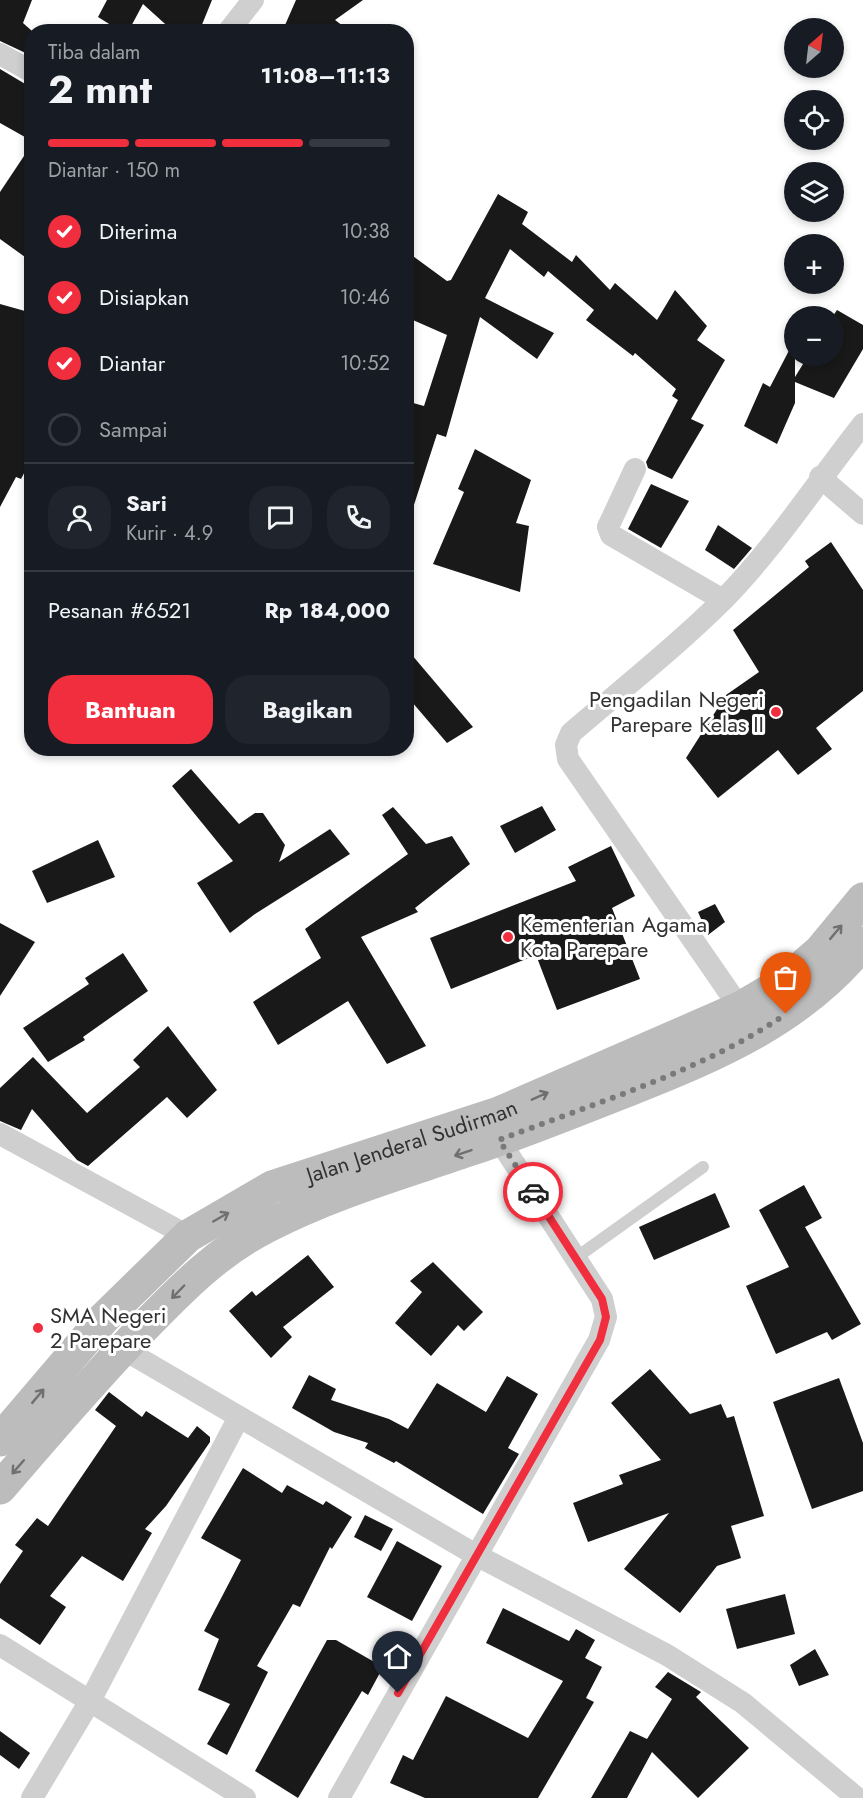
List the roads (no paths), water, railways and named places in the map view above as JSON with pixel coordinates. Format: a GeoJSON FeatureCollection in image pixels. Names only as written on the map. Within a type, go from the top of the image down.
{"type":"FeatureCollection","features":[{"type":"Feature","properties":{"kind":"main road","name":"Jalan Jenderal Sudirman"},"geometry":{"type":"LineString","coordinates":[[0,1440],[104,1318],[188,1236],[272,1187],[492,1129],[668,1074],[747,1039],[793,993],[820,951],[863,899]]}},
{"type":"Feature","properties":{"kind":"main road","name":"Jalan Jenderal Sudirman"},"geometry":{"type":"LineString","coordinates":[[0,1488],[123,1349],[196,1274],[229,1249],[267,1226],[492,1129],[740,1008],[793,993],[849,961],[863,943]]}},
{"type":"Feature","properties":{"kind":"street"},"geometry":{"type":"LineString","coordinates":[[234,24],[253,0]]}},
{"type":"Feature","properties":{"kind":"street"},"geometry":{"type":"LineString","coordinates":[[0,54],[24,68]]}},
{"type":"Feature","properties":{"kind":"street"},"geometry":{"type":"LineString","coordinates":[[740,1008],[568,759],[566,745],[571,733],[723,600],[788,525],[820,477],[863,424]]}},
{"type":"Feature","properties":{"kind":"street"},"geometry":{"type":"LineString","coordinates":[[635,469],[608,526],[611,535],[723,600]]}},
{"type":"Feature","properties":{"kind":"street"},"geometry":{"type":"LineString","coordinates":[[820,477],[863,514]]}},
{"type":"Feature","properties":{"kind":"street"},"geometry":{"type":"LineString","coordinates":[[339,1798],[600,1340],[606,1317],[602,1299],[577,1257],[492,1129]]}},
{"type":"Feature","properties":{"kind":"street"},"geometry":{"type":"LineString","coordinates":[[0,1134],[188,1236]]}},
{"type":"Feature","properties":{"kind":"street"},"geometry":{"type":"LineString","coordinates":[[123,1349],[476,1556],[667,1655],[743,1703],[858,1798]]}},
{"type":"Feature","properties":{"kind":"street"},"geometry":{"type":"LineString","coordinates":[[32,1798],[90,1701],[239,1417]]}},
{"type":"Feature","properties":{"kind":"street"},"geometry":{"type":"LineString","coordinates":[[0,1645],[245,1798]]}},
{"type":"Feature","properties":{"kind":"lane"},"geometry":{"type":"LineString","coordinates":[[577,1257],[703,1167]]}},
{"type":"Feature","properties":{"kind":"place","name":"Pengadilan Negeri Parepare Kelas II"},"geometry":{"type":"Point","coordinates":[776,712]}},
{"type":"Feature","properties":{"kind":"place","name":"Kementerian Agama Kota Parepare"},"geometry":{"type":"Point","coordinates":[508,937]}},
{"type":"Feature","properties":{"kind":"place","name":"SMA Negeri 2 Parepare"},"geometry":{"type":"Point","coordinates":[38,1328]}}]}
